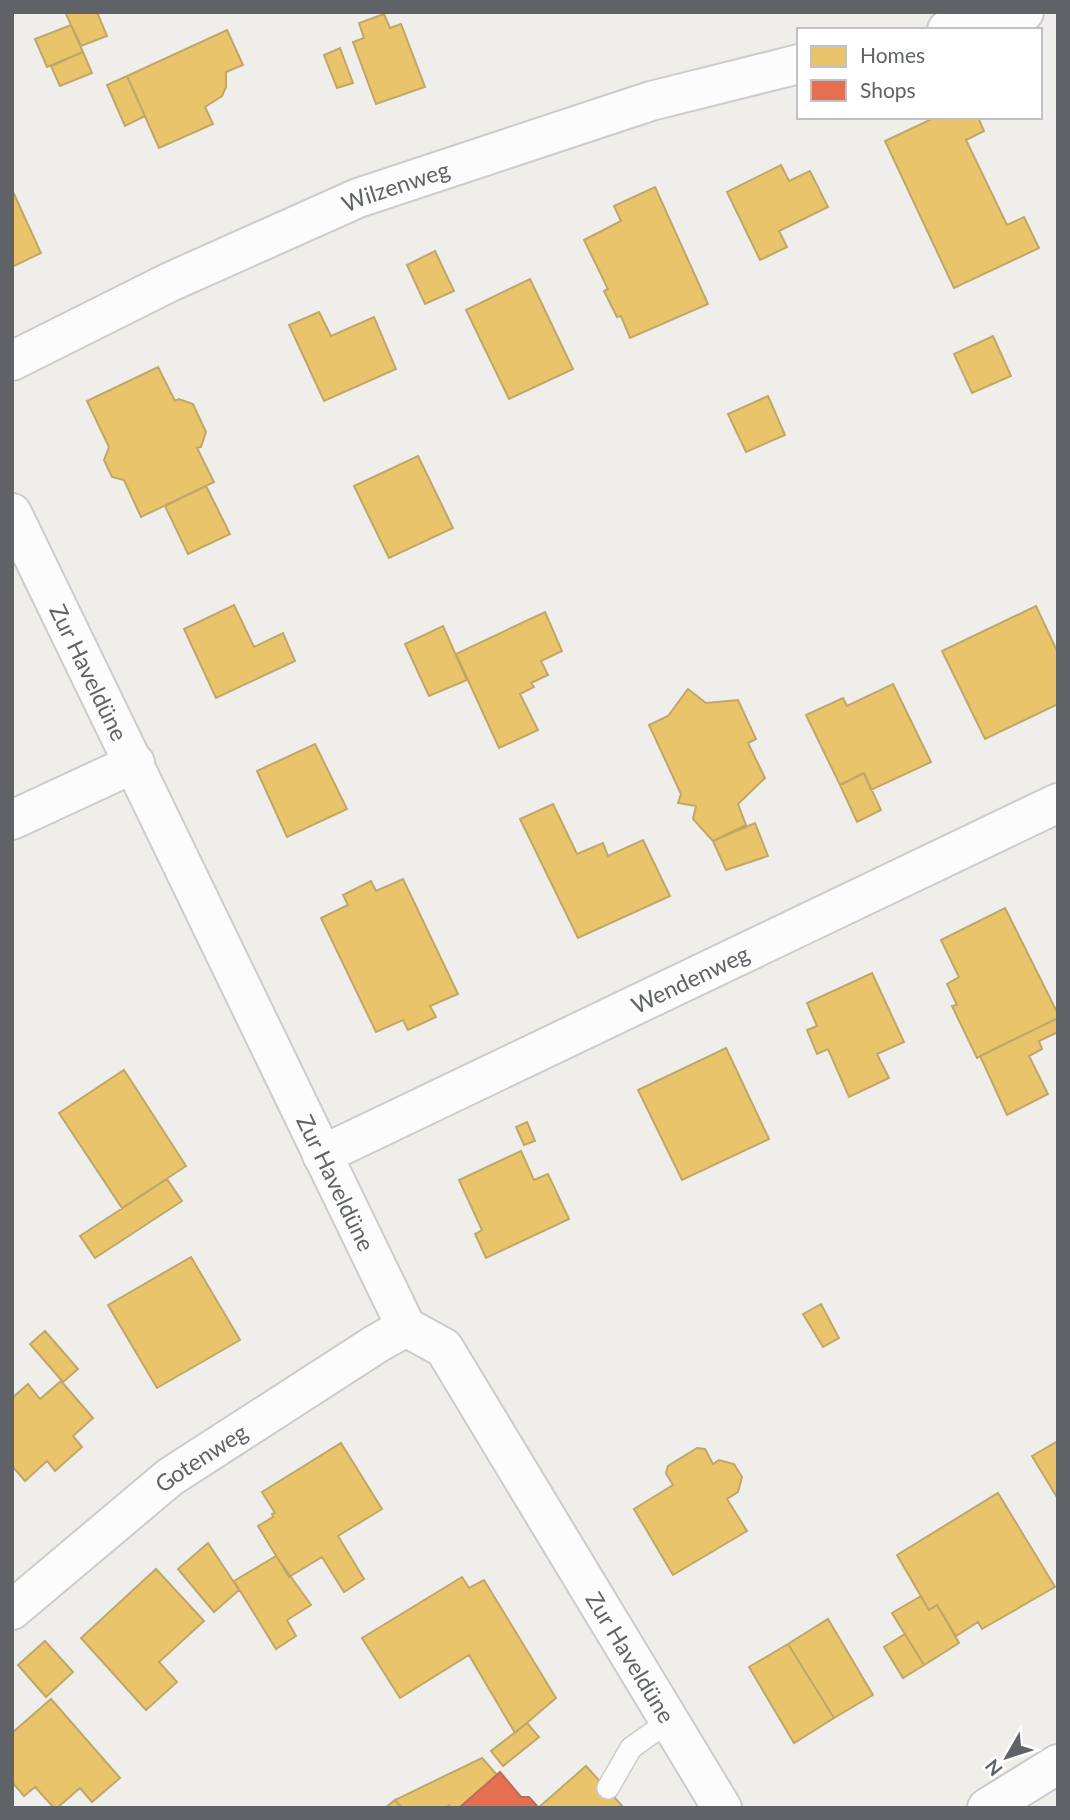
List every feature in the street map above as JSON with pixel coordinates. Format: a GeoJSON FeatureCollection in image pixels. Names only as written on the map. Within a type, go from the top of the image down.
{"type":"FeatureCollection","features":[{"type":"Feature","properties":{"kind":"street"},"geometry":{"type":"LineString","coordinates":[[956,28],[1024,12]]}},
{"type":"Feature","properties":{"kind":"street","name":"Wilzenweg"},"geometry":{"type":"LineString","coordinates":[[12,361],[170,282],[358,198],[651,101],[797,64]]}},
{"type":"Feature","properties":{"kind":"street","name":"Zur Haveldüne"},"geometry":{"type":"LineString","coordinates":[[12,513],[405,1327],[444,1348],[722,1808]]}},
{"type":"Feature","properties":{"kind":"street"},"geometry":{"type":"LineString","coordinates":[[12,820],[135,763]]}},
{"type":"Feature","properties":{"kind":"street","name":"Wendenweg"},"geometry":{"type":"LineString","coordinates":[[322,1155],[1058,803]]}},
{"type":"Feature","properties":{"kind":"street","name":"Gotenweg"},"geometry":{"type":"LineString","coordinates":[[12,1610],[170,1477],[405,1327]]}},
{"type":"Feature","properties":{"kind":"street"},"geometry":{"type":"LineString","coordinates":[[987,1808],[1058,1764]]}},
{"type":"Feature","properties":{"kind":"lane"},"geometry":{"type":"LineString","coordinates":[[608,1788],[631,1748],[669,1721]]}},
{"type":"Feature","properties":{"kind":"building: Homes"},"geometry":{"type":"Polygon","coordinates":[[[65,12],[97,12],[107,36],[81,46],[65,12]]]}},
{"type":"Feature","properties":{"kind":"building: Homes"},"geometry":{"type":"Polygon","coordinates":[[[384,14],[390,28],[401,24],[425,87],[376,104],[353,42],[364,38],[359,23],[384,14]]]}},
{"type":"Feature","properties":{"kind":"building: Homes"},"geometry":{"type":"Polygon","coordinates":[[[71,25],[83,52],[47,67],[35,39],[71,25]]]}},
{"type":"Feature","properties":{"kind":"building: Homes"},"geometry":{"type":"Polygon","coordinates":[[[227,30],[243,65],[226,72],[226,87],[222,96],[205,107],[213,124],[159,148],[127,76],[227,30]]]}},
{"type":"Feature","properties":{"kind":"building: Homes"},"geometry":{"type":"Polygon","coordinates":[[[340,48],[353,83],[337,88],[324,55],[340,48]]]}},
{"type":"Feature","properties":{"kind":"building: Homes"},"geometry":{"type":"Polygon","coordinates":[[[83,52],[92,73],[60,86],[51,66],[83,52]]]}},
{"type":"Feature","properties":{"kind":"building: Homes"},"geometry":{"type":"Polygon","coordinates":[[[127,76],[145,116],[125,126],[107,85],[127,76]]]}},
{"type":"Feature","properties":{"kind":"building: Homes"},"geometry":{"type":"Polygon","coordinates":[[[932,119],[979,119],[984,131],[966,140],[1007,225],[1024,217],[1039,248],[954,288],[885,141],[932,119]]]}},
{"type":"Feature","properties":{"kind":"building: Homes"},"geometry":{"type":"Polygon","coordinates":[[[781,165],[789,181],[810,171],[828,207],[779,231],[787,247],[760,260],[727,192],[781,165]]]}},
{"type":"Feature","properties":{"kind":"building: Homes"},"geometry":{"type":"Polygon","coordinates":[[[655,187],[708,304],[630,338],[621,316],[617,317],[604,291],[608,289],[584,240],[621,221],[614,206],[655,187]]]}},
{"type":"Feature","properties":{"kind":"building: Homes"},"geometry":{"type":"Polygon","coordinates":[[[14,194],[41,253],[12,267],[12,195],[14,194]]]}},
{"type":"Feature","properties":{"kind":"building: Homes"},"geometry":{"type":"Polygon","coordinates":[[[435,251],[454,291],[425,304],[407,265],[435,251]]]}},
{"type":"Feature","properties":{"kind":"building: Homes"},"geometry":{"type":"Polygon","coordinates":[[[530,279],[573,369],[509,399],[466,310],[530,279]]]}},
{"type":"Feature","properties":{"kind":"building: Homes"},"geometry":{"type":"Polygon","coordinates":[[[319,312],[331,336],[374,317],[396,369],[324,401],[289,325],[319,312]]]}},
{"type":"Feature","properties":{"kind":"building: Homes"},"geometry":{"type":"Polygon","coordinates":[[[993,336],[1011,376],[972,393],[954,354],[993,336]]]}},
{"type":"Feature","properties":{"kind":"building: Homes"},"geometry":{"type":"Polygon","coordinates":[[[158,367],[175,401],[179,399],[193,404],[206,432],[201,447],[197,448],[214,482],[141,517],[124,480],[112,477],[104,460],[109,447],[87,401],[158,367]]]}},
{"type":"Feature","properties":{"kind":"building: Homes"},"geometry":{"type":"Polygon","coordinates":[[[768,396],[785,435],[746,452],[728,414],[768,396]]]}},
{"type":"Feature","properties":{"kind":"building: Homes"},"geometry":{"type":"Polygon","coordinates":[[[418,456],[453,528],[389,558],[354,486],[418,456]]]}},
{"type":"Feature","properties":{"kind":"building: Homes"},"geometry":{"type":"Polygon","coordinates":[[[206,486],[230,534],[188,554],[165,506],[206,486]]]}},
{"type":"Feature","properties":{"kind":"building: Homes"},"geometry":{"type":"Polygon","coordinates":[[[234,605],[254,647],[283,633],[295,661],[216,698],[184,629],[234,605]]]}},
{"type":"Feature","properties":{"kind":"building: Homes"},"geometry":{"type":"Polygon","coordinates":[[[1036,606],[1058,653],[1058,704],[985,739],[942,651],[1036,606]]]}},
{"type":"Feature","properties":{"kind":"building: Homes"},"geometry":{"type":"Polygon","coordinates":[[[545,612],[562,651],[541,661],[548,675],[531,683],[534,687],[520,694],[538,730],[499,748],[456,654],[545,612]]]}},
{"type":"Feature","properties":{"kind":"building: Homes"},"geometry":{"type":"Polygon","coordinates":[[[443,626],[467,680],[429,696],[405,644],[443,626]]]}},
{"type":"Feature","properties":{"kind":"building: Homes"},"geometry":{"type":"Polygon","coordinates":[[[893,684],[931,762],[871,790],[864,773],[840,785],[806,715],[843,698],[847,706],[893,684]]]}},
{"type":"Feature","properties":{"kind":"building: Homes"},"geometry":{"type":"Polygon","coordinates":[[[688,689],[706,703],[738,700],[756,739],[748,743],[765,778],[738,804],[746,825],[713,841],[693,819],[696,806],[678,803],[681,794],[649,725],[668,716],[688,689]]]}},
{"type":"Feature","properties":{"kind":"building: Homes"},"geometry":{"type":"Polygon","coordinates":[[[315,744],[347,809],[287,837],[257,771],[315,744]]]}},
{"type":"Feature","properties":{"kind":"building: Homes"},"geometry":{"type":"Polygon","coordinates":[[[864,773],[881,810],[857,822],[840,785],[864,773]]]}},
{"type":"Feature","properties":{"kind":"building: Homes"},"geometry":{"type":"Polygon","coordinates":[[[553,804],[577,854],[603,843],[608,856],[643,840],[670,896],[578,938],[520,819],[553,804]]]}},
{"type":"Feature","properties":{"kind":"building: Homes"},"geometry":{"type":"Polygon","coordinates":[[[755,823],[768,856],[726,870],[713,841],[755,823]]]}},
{"type":"Feature","properties":{"kind":"building: Homes"},"geometry":{"type":"Polygon","coordinates":[[[403,879],[458,994],[430,1006],[436,1017],[408,1030],[403,1020],[376,1032],[321,918],[348,905],[343,895],[371,881],[376,891],[403,879]]]}},
{"type":"Feature","properties":{"kind":"building: Homes"},"geometry":{"type":"Polygon","coordinates":[[[1005,908],[1058,1018],[977,1058],[952,1006],[957,1005],[947,984],[959,977],[941,940],[1005,908]]]}},
{"type":"Feature","properties":{"kind":"building: Homes"},"geometry":{"type":"Polygon","coordinates":[[[872,973],[904,1042],[877,1054],[889,1078],[849,1097],[828,1049],[817,1054],[807,1030],[817,1026],[807,1003],[872,973]]]}},
{"type":"Feature","properties":{"kind":"building: Homes"},"geometry":{"type":"Polygon","coordinates":[[[1058,1018],[1058,1032],[1039,1041],[1042,1049],[1029,1056],[1048,1094],[1007,1115],[980,1056],[1058,1018]]]}},
{"type":"Feature","properties":{"kind":"building: Homes"},"geometry":{"type":"Polygon","coordinates":[[[726,1048],[769,1139],[682,1180],[638,1090],[726,1048]]]}},
{"type":"Feature","properties":{"kind":"building: Homes"},"geometry":{"type":"Polygon","coordinates":[[[124,1070],[186,1166],[122,1208],[59,1113],[124,1070]]]}},
{"type":"Feature","properties":{"kind":"building: Homes"},"geometry":{"type":"Polygon","coordinates":[[[527,1122],[535,1141],[524,1145],[516,1127],[527,1122]]]}},
{"type":"Feature","properties":{"kind":"building: Homes"},"geometry":{"type":"Polygon","coordinates":[[[521,1151],[534,1180],[548,1174],[569,1219],[486,1258],[475,1234],[482,1230],[459,1180],[521,1151]]]}},
{"type":"Feature","properties":{"kind":"building: Homes"},"geometry":{"type":"Polygon","coordinates":[[[167,1179],[182,1201],[95,1258],[80,1236],[167,1179]]]}},
{"type":"Feature","properties":{"kind":"building: Homes"},"geometry":{"type":"Polygon","coordinates":[[[191,1257],[240,1340],[157,1388],[108,1305],[191,1257]]]}},
{"type":"Feature","properties":{"kind":"building: Homes"},"geometry":{"type":"Polygon","coordinates":[[[821,1304],[839,1338],[823,1347],[803,1314],[821,1304]]]}},
{"type":"Feature","properties":{"kind":"building: Homes"},"geometry":{"type":"Polygon","coordinates":[[[45,1331],[78,1369],[63,1382],[30,1344],[45,1331]]]}},
{"type":"Feature","properties":{"kind":"building: Homes"},"geometry":{"type":"Polygon","coordinates":[[[61,1381],[93,1418],[73,1436],[82,1447],[55,1471],[47,1461],[25,1481],[12,1466],[12,1398],[28,1384],[40,1399],[61,1381]]]}},
{"type":"Feature","properties":{"kind":"building: Homes"},"geometry":{"type":"Polygon","coordinates":[[[1058,1441],[1058,1499],[1032,1456],[1058,1441]]]}},
{"type":"Feature","properties":{"kind":"building: Homes"},"geometry":{"type":"Polygon","coordinates":[[[341,1443],[382,1509],[338,1536],[364,1579],[344,1592],[322,1557],[289,1577],[258,1526],[275,1513],[262,1492],[341,1443]]]}},
{"type":"Feature","properties":{"kind":"building: Homes"},"geometry":{"type":"Polygon","coordinates":[[[697,1448],[705,1449],[713,1464],[719,1460],[734,1464],[742,1477],[738,1492],[727,1499],[747,1531],[673,1575],[634,1509],[673,1485],[666,1473],[668,1466],[697,1448]]]}},
{"type":"Feature","properties":{"kind":"building: Homes"},"geometry":{"type":"Polygon","coordinates":[[[998,1493],[1055,1587],[982,1629],[978,1622],[956,1636],[937,1605],[929,1610],[897,1555],[998,1493]]]}},
{"type":"Feature","properties":{"kind":"building: Homes"},"geometry":{"type":"Polygon","coordinates":[[[208,1543],[239,1590],[214,1612],[178,1569],[208,1543]]]}},
{"type":"Feature","properties":{"kind":"building: Homes"},"geometry":{"type":"Polygon","coordinates":[[[276,1556],[311,1605],[287,1620],[296,1636],[276,1649],[234,1581],[276,1556]]]}},
{"type":"Feature","properties":{"kind":"building: Homes"},"geometry":{"type":"Polygon","coordinates":[[[156,1569],[204,1621],[159,1662],[177,1682],[146,1710],[81,1638],[156,1569]]]}},
{"type":"Feature","properties":{"kind":"building: Homes"},"geometry":{"type":"Polygon","coordinates":[[[462,1577],[469,1588],[484,1580],[556,1698],[515,1733],[469,1655],[400,1698],[362,1638],[462,1577]]]}},
{"type":"Feature","properties":{"kind":"building: Homes"},"geometry":{"type":"Polygon","coordinates":[[[921,1596],[929,1610],[937,1605],[959,1643],[924,1665],[892,1613],[921,1596]]]}},
{"type":"Feature","properties":{"kind":"building: Homes"},"geometry":{"type":"Polygon","coordinates":[[[828,1619],[873,1695],[834,1718],[788,1644],[828,1619]]]}},
{"type":"Feature","properties":{"kind":"building: Homes"},"geometry":{"type":"Polygon","coordinates":[[[905,1634],[924,1665],[903,1678],[884,1647],[905,1634]]]}},
{"type":"Feature","properties":{"kind":"building: Homes"},"geometry":{"type":"Polygon","coordinates":[[[45,1641],[73,1672],[46,1697],[18,1665],[45,1641]]]}},
{"type":"Feature","properties":{"kind":"building: Homes"},"geometry":{"type":"Polygon","coordinates":[[[788,1644],[834,1718],[794,1743],[749,1667],[788,1644]]]}},
{"type":"Feature","properties":{"kind":"building: Homes"},"geometry":{"type":"Polygon","coordinates":[[[51,1699],[120,1778],[92,1802],[80,1788],[54,1808],[35,1787],[24,1796],[12,1782],[12,1733],[51,1699]]]}},
{"type":"Feature","properties":{"kind":"building: Homes"},"geometry":{"type":"Polygon","coordinates":[[[527,1723],[539,1737],[503,1766],[491,1751],[527,1723]]]}},
{"type":"Feature","properties":{"kind":"building: Homes"},"geometry":{"type":"Polygon","coordinates":[[[482,1758],[497,1775],[459,1808],[451,1808],[449,1805],[446,1808],[402,1808],[395,1800],[482,1758]]]}},
{"type":"Feature","properties":{"kind":"building: Homes"},"geometry":{"type":"Polygon","coordinates":[[[586,1766],[624,1808],[538,1808],[586,1766]]]}},
{"type":"Feature","properties":{"kind":"building: Homes"},"geometry":{"type":"Polygon","coordinates":[[[395,1800],[402,1808],[385,1808],[395,1800]]]}},
{"type":"Feature","properties":{"kind":"building: Shops"},"geometry":{"type":"Polygon","coordinates":[[[500,1772],[521,1797],[529,1797],[539,1808],[459,1808],[500,1772]]]}}]}
